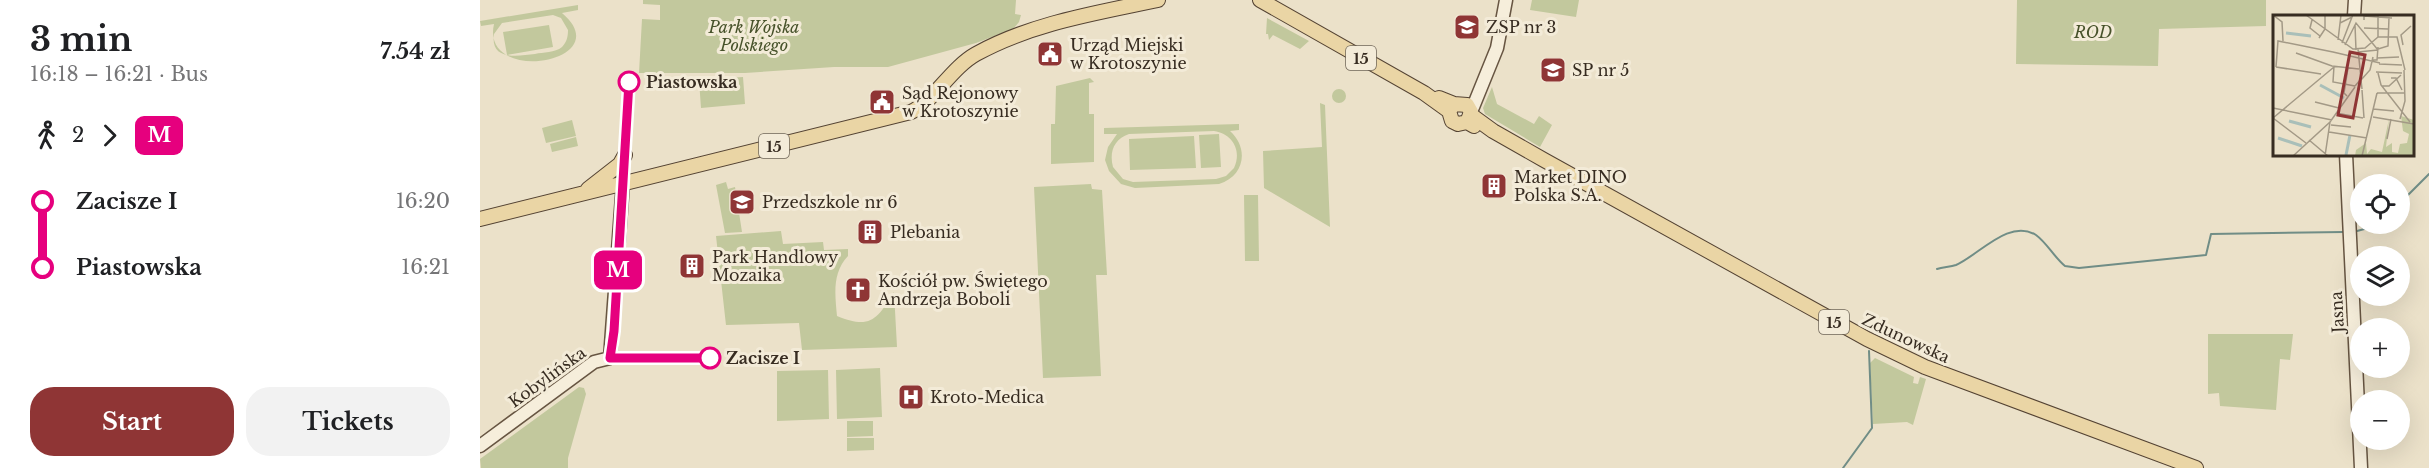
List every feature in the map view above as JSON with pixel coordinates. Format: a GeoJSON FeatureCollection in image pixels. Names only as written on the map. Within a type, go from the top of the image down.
{"type":"FeatureCollection","features":[{"type":"Feature","properties":{"kind":"main road","name":"15"},"geometry":{"type":"LineString","coordinates":[[480,219],[901,115],[922,105],[957,67],[991,46],[1042,27],[1158,0]]}},
{"type":"Feature","properties":{"kind":"main road","name":"Zdunowska"},"geometry":{"type":"LineString","coordinates":[[1260,0],[1424,93],[1463,111],[1493,131],[1867,339],[1935,371],[2196,468]]}},
{"type":"Feature","properties":{"kind":"main road"},"geometry":{"type":"LineString","coordinates":[[583,193],[620,164],[625,154]]}},
{"type":"Feature","properties":{"kind":"street"},"geometry":{"type":"LineString","coordinates":[[1463,111],[1485,76],[1497,48],[1506,0]]}},
{"type":"Feature","properties":{"kind":"street"},"geometry":{"type":"LineString","coordinates":[[2354,15],[2355,0]]}},
{"type":"Feature","properties":{"kind":"street","name":"Jasna"},"geometry":{"type":"LineString","coordinates":[[2346,156],[2361,468]]}},
{"type":"Feature","properties":{"kind":"street","name":"Kobylińska"},"geometry":{"type":"LineString","coordinates":[[480,447],[594,362],[610,358],[614,331],[623,183]]}},
{"type":"Feature","properties":{"kind":"green space","name":"Park Wojska Polskiego"},"geometry":{"type":"Polygon","coordinates":[[[643,0],[1016,0],[1015,14],[1021,15],[1013,29],[976,43],[888,67],[834,67],[745,73],[639,73],[642,19],[660,20],[660,5],[643,4],[643,0]]]}},
{"type":"Feature","properties":{"kind":"green space"},"geometry":{"type":"Polygon","coordinates":[[[1532,0],[1579,0],[1576,17],[1530,10],[1532,0]]]}},
{"type":"Feature","properties":{"kind":"green space","name":"ROD"},"geometry":{"type":"Polygon","coordinates":[[[2017,0],[2266,0],[2266,26],[2159,29],[2158,66],[2016,64],[2017,0]]]}},
{"type":"Feature","properties":{"kind":"green space"},"geometry":{"type":"Polygon","coordinates":[[[578,5],[578,10],[562,13],[575,30],[574,44],[562,54],[544,60],[525,61],[506,55],[528,55],[562,47],[567,39],[568,30],[561,18],[553,15],[502,23],[495,33],[494,24],[481,26],[480,21],[578,5]]]}},
{"type":"Feature","properties":{"kind":"green space"},"geometry":{"type":"Polygon","coordinates":[[[1267,18],[1309,41],[1300,49],[1273,35],[1269,40],[1266,34],[1267,18]]]}},
{"type":"Feature","properties":{"kind":"green space"},"geometry":{"type":"Polygon","coordinates":[[[549,25],[553,47],[507,55],[503,32],[549,25]]]}},
{"type":"Feature","properties":{"kind":"green space"},"geometry":{"type":"Polygon","coordinates":[[[743,77],[745,104],[701,108],[699,80],[743,77]]]}},
{"type":"Feature","properties":{"kind":"green space"},"geometry":{"type":"Polygon","coordinates":[[[1090,78],[1094,82],[1089,83],[1089,114],[1094,114],[1094,162],[1051,164],[1051,124],[1055,124],[1056,86],[1090,78]]]}},
{"type":"Feature","properties":{"kind":"green space"},"geometry":{"type":"Polygon","coordinates":[[[1492,87],[1497,104],[1534,124],[1539,116],[1552,125],[1540,147],[1485,114],[1483,108],[1492,87]]]}},
{"type":"Feature","properties":{"kind":"green space"},"geometry":{"type":"Polygon","coordinates":[[[1336,89],[1342,89],[1346,96],[1342,103],[1336,103],[1332,99],[1332,93],[1336,89]]]}},
{"type":"Feature","properties":{"kind":"green space"},"geometry":{"type":"Polygon","coordinates":[[[1320,103],[1325,105],[1330,227],[1264,188],[1263,151],[1322,147],[1320,103]]]}},
{"type":"Feature","properties":{"kind":"green space"},"geometry":{"type":"Polygon","coordinates":[[[572,120],[576,136],[546,143],[542,128],[572,120]]]}},
{"type":"Feature","properties":{"kind":"green space"},"geometry":{"type":"Polygon","coordinates":[[[1239,124],[1239,130],[1230,131],[1240,145],[1241,161],[1234,175],[1219,184],[1135,188],[1121,184],[1109,171],[1105,160],[1108,147],[1117,134],[1104,134],[1104,128],[1239,124]],[[1214,131],[1129,134],[1116,143],[1112,151],[1113,167],[1123,179],[1133,182],[1216,179],[1226,176],[1234,168],[1237,155],[1234,144],[1221,133],[1214,131]]]}},
{"type":"Feature","properties":{"kind":"green space"},"geometry":{"type":"Polygon","coordinates":[[[1219,134],[1221,167],[1201,168],[1199,135],[1219,134]]]}},
{"type":"Feature","properties":{"kind":"green space"},"geometry":{"type":"Polygon","coordinates":[[[1194,136],[1196,168],[1130,170],[1129,139],[1194,136]]]}},
{"type":"Feature","properties":{"kind":"green space"},"geometry":{"type":"Polygon","coordinates":[[[576,137],[578,146],[552,152],[550,144],[576,137]]]}},
{"type":"Feature","properties":{"kind":"green space"},"geometry":{"type":"Polygon","coordinates":[[[726,182],[728,189],[735,187],[742,232],[725,233],[716,185],[726,182]]]}},
{"type":"Feature","properties":{"kind":"green space"},"geometry":{"type":"Polygon","coordinates":[[[1091,184],[1092,189],[1102,190],[1107,275],[1096,275],[1101,376],[1043,378],[1034,187],[1091,184]]]}},
{"type":"Feature","properties":{"kind":"green space"},"geometry":{"type":"Polygon","coordinates":[[[1244,195],[1258,195],[1259,261],[1245,261],[1244,195]]]}},
{"type":"Feature","properties":{"kind":"green space"},"geometry":{"type":"Polygon","coordinates":[[[781,231],[783,244],[823,242],[824,250],[848,249],[848,256],[839,269],[837,277],[835,292],[837,316],[865,322],[883,309],[894,292],[897,347],[802,350],[799,323],[726,325],[716,236],[781,231]]]}},
{"type":"Feature","properties":{"kind":"green space"},"geometry":{"type":"Polygon","coordinates":[[[2208,334],[2293,334],[2290,360],[2280,359],[2276,410],[2220,406],[2219,393],[2208,394],[2208,334]]]}},
{"type":"Feature","properties":{"kind":"green space"},"geometry":{"type":"Polygon","coordinates":[[[1875,358],[1914,377],[1913,383],[1918,384],[1920,377],[1926,379],[1913,425],[1907,422],[1873,424],[1870,363],[1875,358]]]}},
{"type":"Feature","properties":{"kind":"green space"},"geometry":{"type":"Polygon","coordinates":[[[880,368],[882,417],[837,419],[836,370],[880,368]]]}},
{"type":"Feature","properties":{"kind":"green space"},"geometry":{"type":"Polygon","coordinates":[[[828,370],[829,419],[777,421],[777,371],[828,370]]]}},
{"type":"Feature","properties":{"kind":"green space"},"geometry":{"type":"Polygon","coordinates":[[[579,387],[584,388],[586,394],[568,458],[568,468],[481,468],[480,459],[579,387]]]}},
{"type":"Feature","properties":{"kind":"green space"},"geometry":{"type":"Polygon","coordinates":[[[847,421],[873,421],[873,436],[847,437],[847,421]]]}},
{"type":"Feature","properties":{"kind":"green space"},"geometry":{"type":"Polygon","coordinates":[[[847,438],[874,438],[874,450],[847,451],[847,438]]]}},
{"type":"Feature","properties":{"kind":"waterway"},"geometry":{"type":"LineString","coordinates":[[2410,193],[2429,174]]}},
{"type":"Feature","properties":{"kind":"waterway"},"geometry":{"type":"LineString","coordinates":[[1937,269],[1956,265],[1994,240],[2015,231],[2026,231],[2036,235],[2065,266],[2079,268],[2206,255],[2211,234],[2344,232]]}},
{"type":"Feature","properties":{"kind":"waterway"},"geometry":{"type":"LineString","coordinates":[[1843,468],[1872,428],[1869,351]]}},
{"type":"Feature","properties":{"kind":"bus line","name":"M"},"geometry":{"type":"LineString","coordinates":[[629,82],[614,331],[610,358],[627,360],[710,358]]}},
{"type":"Feature","properties":{"kind":"place","name":"ZSP nr 3"},"geometry":{"type":"Point","coordinates":[1467,27]}},
{"type":"Feature","properties":{"kind":"place","name":"Urząd Miejski w Krotoszynie"},"geometry":{"type":"Point","coordinates":[1050,54]}},
{"type":"Feature","properties":{"kind":"place","name":"SP nr 5"},"geometry":{"type":"Point","coordinates":[1553,70]}},
{"type":"Feature","properties":{"kind":"place","name":"Piastowska"},"geometry":{"type":"Point","coordinates":[629,82]}},
{"type":"Feature","properties":{"kind":"place","name":"Sąd Rejonowy w Krotoszynie"},"geometry":{"type":"Point","coordinates":[882,102]}},
{"type":"Feature","properties":{"kind":"place","name":"Market DINO Polska S.A."},"geometry":{"type":"Point","coordinates":[1494,186]}},
{"type":"Feature","properties":{"kind":"place","name":"Przedszkole nr 6"},"geometry":{"type":"Point","coordinates":[742,202]}},
{"type":"Feature","properties":{"kind":"place","name":"Plebania"},"geometry":{"type":"Point","coordinates":[870,232]}},
{"type":"Feature","properties":{"kind":"place","name":"Park Handlowy Mozaika"},"geometry":{"type":"Point","coordinates":[692,266]}},
{"type":"Feature","properties":{"kind":"place","name":"Kościół pw. Świętego Andrzeja Boboli"},"geometry":{"type":"Point","coordinates":[858,290]}},
{"type":"Feature","properties":{"kind":"place","name":"Zacisze I"},"geometry":{"type":"Point","coordinates":[710,358]}},
{"type":"Feature","properties":{"kind":"place","name":"Kroto-Medica"},"geometry":{"type":"Point","coordinates":[911,397]}}]}
